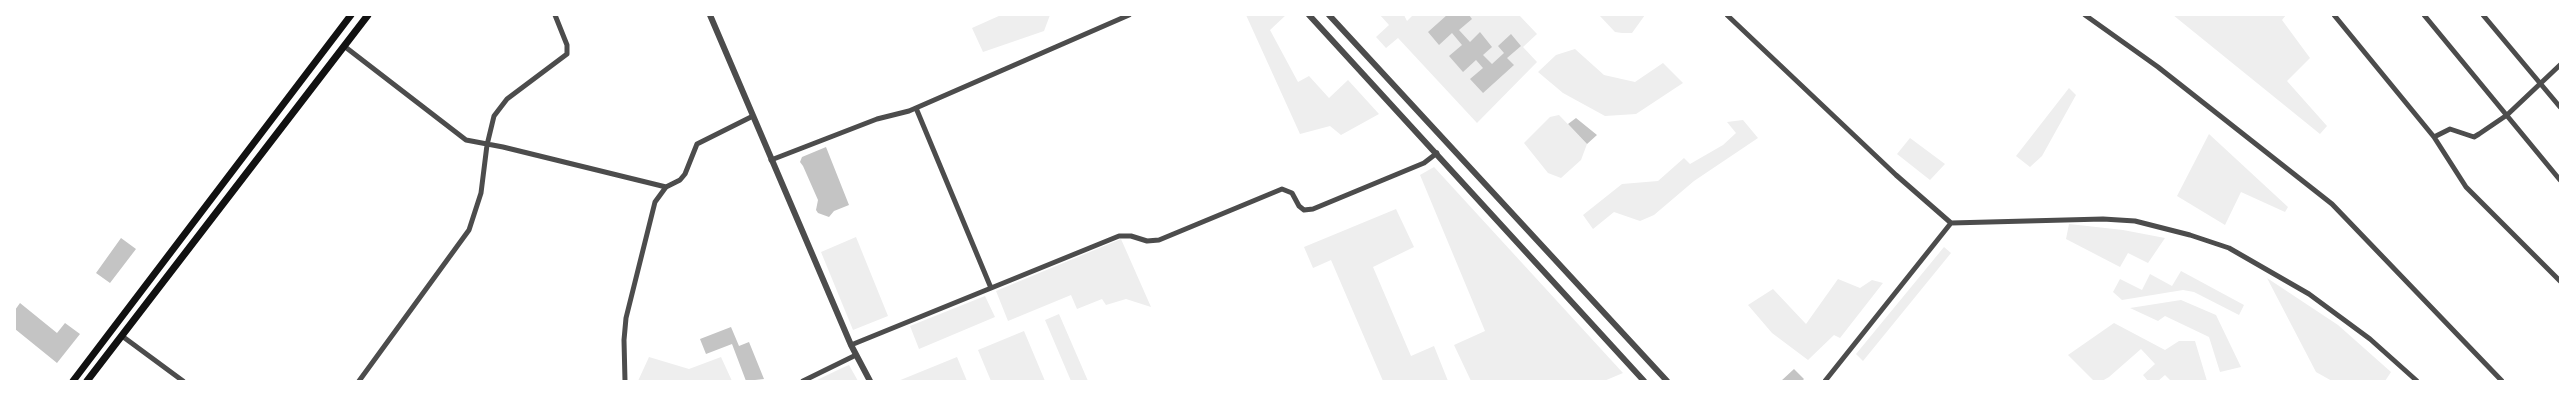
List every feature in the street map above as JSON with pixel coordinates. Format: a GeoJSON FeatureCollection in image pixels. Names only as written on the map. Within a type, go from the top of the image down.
{"type":"FeatureCollection","features":[{"type":"Feature","properties":{"kind":"main road"},"geometry":{"type":"LineString","coordinates":[[73,381],[351,15]]}},
{"type":"Feature","properties":{"kind":"main road"},"geometry":{"type":"LineString","coordinates":[[87,381],[368,15]]}},
{"type":"Feature","properties":{"kind":"main road"},"geometry":{"type":"LineString","coordinates":[[334,38],[344,46]]}},
{"type":"Feature","properties":{"kind":"main road"},"geometry":{"type":"LineString","coordinates":[[108,336],[116,343]]}},
{"type":"Feature","properties":{"kind":"street"},"geometry":{"type":"LineString","coordinates":[[359,381],[469,230],[481,193],[487,145],[494,116],[507,99],[567,54],[567,45],[555,15]]}},
{"type":"Feature","properties":{"kind":"street"},"geometry":{"type":"LineString","coordinates":[[710,15],[851,345],[870,381]]}},
{"type":"Feature","properties":{"kind":"street"},"geometry":{"type":"LineString","coordinates":[[771,160],[877,119],[901,114],[916,108],[1129,15]]}},
{"type":"Feature","properties":{"kind":"street"},"geometry":{"type":"LineString","coordinates":[[1310,15],[1644,381]]}},
{"type":"Feature","properties":{"kind":"street"},"geometry":{"type":"LineString","coordinates":[[1329,15],[1667,381]]}},
{"type":"Feature","properties":{"kind":"street"},"geometry":{"type":"LineString","coordinates":[[1727,15],[1896,175],[1951,223],[2103,219],[2135,222],[2228,248],[2309,294],[2370,339],[2417,381]]}},
{"type":"Feature","properties":{"kind":"street"},"geometry":{"type":"LineString","coordinates":[[2085,15],[2158,67],[2332,204],[2502,381]]}},
{"type":"Feature","properties":{"kind":"street"},"geometry":{"type":"LineString","coordinates":[[2334,15],[2434,137],[2477,200],[2560,281]]}},
{"type":"Feature","properties":{"kind":"street"},"geometry":{"type":"LineString","coordinates":[[2424,15],[2560,180]]}},
{"type":"Feature","properties":{"kind":"street"},"geometry":{"type":"LineString","coordinates":[[2484,15],[2560,107]]}},
{"type":"Feature","properties":{"kind":"street"},"geometry":{"type":"LineString","coordinates":[[344,46],[454,134],[466,140],[666,187]]}},
{"type":"Feature","properties":{"kind":"street"},"geometry":{"type":"LineString","coordinates":[[2434,137],[2450,129],[2474,136],[2508,115],[2560,66]]}},
{"type":"Feature","properties":{"kind":"street"},"geometry":{"type":"LineString","coordinates":[[916,108],[990,288]]}},
{"type":"Feature","properties":{"kind":"street"},"geometry":{"type":"LineString","coordinates":[[626,381],[624,340],[626,318],[655,202],[666,187],[680,180],[685,174],[697,144],[752,116]]}},
{"type":"Feature","properties":{"kind":"street"},"geometry":{"type":"LineString","coordinates":[[851,345],[1119,236],[1131,236],[1154,241],[1282,189],[1292,193],[1299,206],[1304,210],[1313,209],[1424,163],[1437,153]]}},
{"type":"Feature","properties":{"kind":"street"},"geometry":{"type":"LineString","coordinates":[[1825,381],[1951,223]]}},
{"type":"Feature","properties":{"kind":"street"},"geometry":{"type":"LineString","coordinates":[[122,336],[183,381]]}},
{"type":"Feature","properties":{"kind":"street"},"geometry":{"type":"LineString","coordinates":[[803,381],[856,355]]}},
{"type":"Feature","properties":{"kind":"shaded area"},"geometry":{"type":"Polygon","coordinates":[[[1001,15],[1050,15],[1044,31],[983,52],[972,28],[1001,15]]]}},
{"type":"Feature","properties":{"kind":"shaded area"},"geometry":{"type":"Polygon","coordinates":[[[1246,15],[1286,15],[1270,30],[1298,82],[1309,76],[1329,98],[1348,80],[1379,114],[1341,135],[1330,126],[1300,134],[1246,15]]]}},
{"type":"Feature","properties":{"kind":"shaded area"},"geometry":{"type":"Polygon","coordinates":[[[1380,15],[1404,15],[1407,21],[1413,15],[1519,15],[1537,34],[1523,47],[1537,62],[1477,123],[1398,38],[1386,48],[1376,37],[1389,25],[1380,15]]]}},
{"type":"Feature","properties":{"kind":"shaded area"},"geometry":{"type":"Polygon","coordinates":[[[1599,15],[1645,15],[1632,33],[1622,33],[1615,32],[1599,15]]]}},
{"type":"Feature","properties":{"kind":"shaded area"},"geometry":{"type":"Polygon","coordinates":[[[2173,15],[2286,15],[2282,20],[2310,58],[2287,81],[2327,126],[2320,134],[2173,15]]]}},
{"type":"Feature","properties":{"kind":"shaded area"},"geometry":{"type":"Polygon","coordinates":[[[1575,49],[1604,75],[1635,82],[1663,63],[1683,83],[1636,114],[1605,116],[1563,93],[1538,72],[1556,55],[1575,49]]]}},
{"type":"Feature","properties":{"kind":"shaded area"},"geometry":{"type":"Polygon","coordinates":[[[2069,88],[2076,95],[2042,156],[2030,167],[2016,156],[2069,88]]]}},
{"type":"Feature","properties":{"kind":"shaded area"},"geometry":{"type":"Polygon","coordinates":[[[1559,115],[1587,144],[1581,160],[1561,178],[1548,173],[1524,143],[1550,117],[1559,115]]]}},
{"type":"Feature","properties":{"kind":"shaded area"},"geometry":{"type":"Polygon","coordinates":[[[1743,120],[1758,138],[1694,181],[1654,215],[1640,221],[1614,212],[1593,229],[1583,215],[1622,184],[1658,181],[1684,158],[1690,164],[1723,145],[1736,133],[1727,122],[1743,120]]]}},
{"type":"Feature","properties":{"kind":"shaded area"},"geometry":{"type":"Polygon","coordinates":[[[2209,134],[2288,207],[2285,212],[2241,192],[2225,225],[2177,196],[2209,134]]]}},
{"type":"Feature","properties":{"kind":"shaded area"},"geometry":{"type":"Polygon","coordinates":[[[1910,138],[1945,164],[1930,180],[1897,154],[1910,138]]]}},
{"type":"Feature","properties":{"kind":"shaded area"},"geometry":{"type":"Polygon","coordinates":[[[1434,167],[1623,373],[1604,381],[1471,381],[1454,345],[1485,331],[1420,175],[1434,167]]]}},
{"type":"Feature","properties":{"kind":"shaded area"},"geometry":{"type":"Polygon","coordinates":[[[1396,209],[1414,247],[1373,267],[1411,356],[1434,346],[1448,381],[1383,381],[1331,260],[1313,268],[1304,247],[1396,209]]]}},
{"type":"Feature","properties":{"kind":"shaded area"},"geometry":{"type":"Polygon","coordinates":[[[2069,224],[2123,230],[2165,238],[2148,263],[2128,253],[2120,267],[2066,239],[2069,224]]]}},
{"type":"Feature","properties":{"kind":"shaded area"},"geometry":{"type":"Polygon","coordinates":[[[856,237],[888,316],[853,330],[821,252],[856,237]]]}},
{"type":"Feature","properties":{"kind":"shaded area"},"geometry":{"type":"Polygon","coordinates":[[[1121,239],[1151,307],[1126,299],[1106,305],[1102,299],[1077,309],[1071,295],[1008,321],[996,291],[1121,239]]]}},
{"type":"Feature","properties":{"kind":"shaded area"},"geometry":{"type":"Polygon","coordinates":[[[1944,247],[1951,253],[1863,361],[1856,354],[1944,247]]]}},
{"type":"Feature","properties":{"kind":"shaded area"},"geometry":{"type":"Polygon","coordinates":[[[2181,271],[2244,305],[2239,315],[2194,292],[2183,290],[2122,300],[2113,292],[2120,279],[2142,290],[2150,274],[2172,286],[2181,271]]]}},
{"type":"Feature","properties":{"kind":"shaded area"},"geometry":{"type":"Polygon","coordinates":[[[2267,278],[2338,325],[2391,372],[2385,381],[2332,381],[2316,372],[2267,278]]]}},
{"type":"Feature","properties":{"kind":"shaded area"},"geometry":{"type":"Polygon","coordinates":[[[1838,279],[1860,288],[1872,280],[1883,283],[1840,338],[1834,335],[1808,360],[1772,333],[1748,305],[1773,289],[1806,324],[1838,279]]]}},
{"type":"Feature","properties":{"kind":"shaded area"},"geometry":{"type":"Polygon","coordinates":[[[985,296],[995,317],[919,349],[910,326],[985,296]]]}},
{"type":"Feature","properties":{"kind":"shaded area"},"geometry":{"type":"Polygon","coordinates":[[[2181,300],[2216,315],[2241,367],[2220,372],[2209,337],[2165,316],[2158,321],[2130,308],[2181,300]]]}},
{"type":"Feature","properties":{"kind":"shaded area"},"geometry":{"type":"Polygon","coordinates":[[[1059,314],[1088,381],[1071,381],[1045,320],[1059,314]]]}},
{"type":"Feature","properties":{"kind":"shaded area"},"geometry":{"type":"Polygon","coordinates":[[[2114,323],[2165,350],[2179,341],[2195,341],[2207,381],[2171,381],[2165,375],[2158,381],[2148,381],[2143,375],[2155,364],[2141,349],[2109,377],[2102,381],[2094,381],[2068,355],[2114,323]]]}},
{"type":"Feature","properties":{"kind":"shaded area"},"geometry":{"type":"Polygon","coordinates":[[[1024,331],[1045,381],[991,381],[978,350],[1024,331]]]}},
{"type":"Feature","properties":{"kind":"shaded area"},"geometry":{"type":"Polygon","coordinates":[[[649,357],[689,369],[721,357],[732,381],[638,381],[649,357]]]}},
{"type":"Feature","properties":{"kind":"shaded area"},"geometry":{"type":"Polygon","coordinates":[[[957,357],[967,381],[898,381],[957,357]]]}},
{"type":"Feature","properties":{"kind":"shaded area"},"geometry":{"type":"Polygon","coordinates":[[[849,365],[858,381],[815,381],[842,368],[849,365]]]}},
{"type":"Feature","properties":{"kind":"building"},"geometry":{"type":"Polygon","coordinates":[[[1447,15],[1469,15],[1472,19],[1459,30],[1470,42],[1480,32],[1492,47],[1483,55],[1492,64],[1504,53],[1498,46],[1511,34],[1521,46],[1507,58],[1514,65],[1483,93],[1470,79],[1483,68],[1476,60],[1463,72],[1449,56],[1462,45],[1452,33],[1439,45],[1428,32],[1447,15]]]}},
{"type":"Feature","properties":{"kind":"building"},"geometry":{"type":"Polygon","coordinates":[[[1576,118],[1597,135],[1587,144],[1568,124],[1576,118]]]}},
{"type":"Feature","properties":{"kind":"building"},"geometry":{"type":"Polygon","coordinates":[[[826,147],[849,205],[834,211],[829,217],[818,213],[816,210],[818,200],[800,162],[802,157],[826,147]]]}},
{"type":"Feature","properties":{"kind":"building"},"geometry":{"type":"Polygon","coordinates":[[[121,238],[136,249],[110,283],[96,273],[121,238]]]}},
{"type":"Feature","properties":{"kind":"building"},"geometry":{"type":"Polygon","coordinates":[[[20,303],[57,333],[65,323],[80,334],[57,363],[15,329],[15,310],[20,303]]]}},
{"type":"Feature","properties":{"kind":"building"},"geometry":{"type":"Polygon","coordinates":[[[731,327],[739,346],[749,342],[764,379],[746,381],[732,344],[706,354],[700,339],[731,327]]]}},
{"type":"Feature","properties":{"kind":"building"},"geometry":{"type":"Polygon","coordinates":[[[1794,369],[1804,379],[1802,381],[1781,381],[1794,369]]]}}]}
